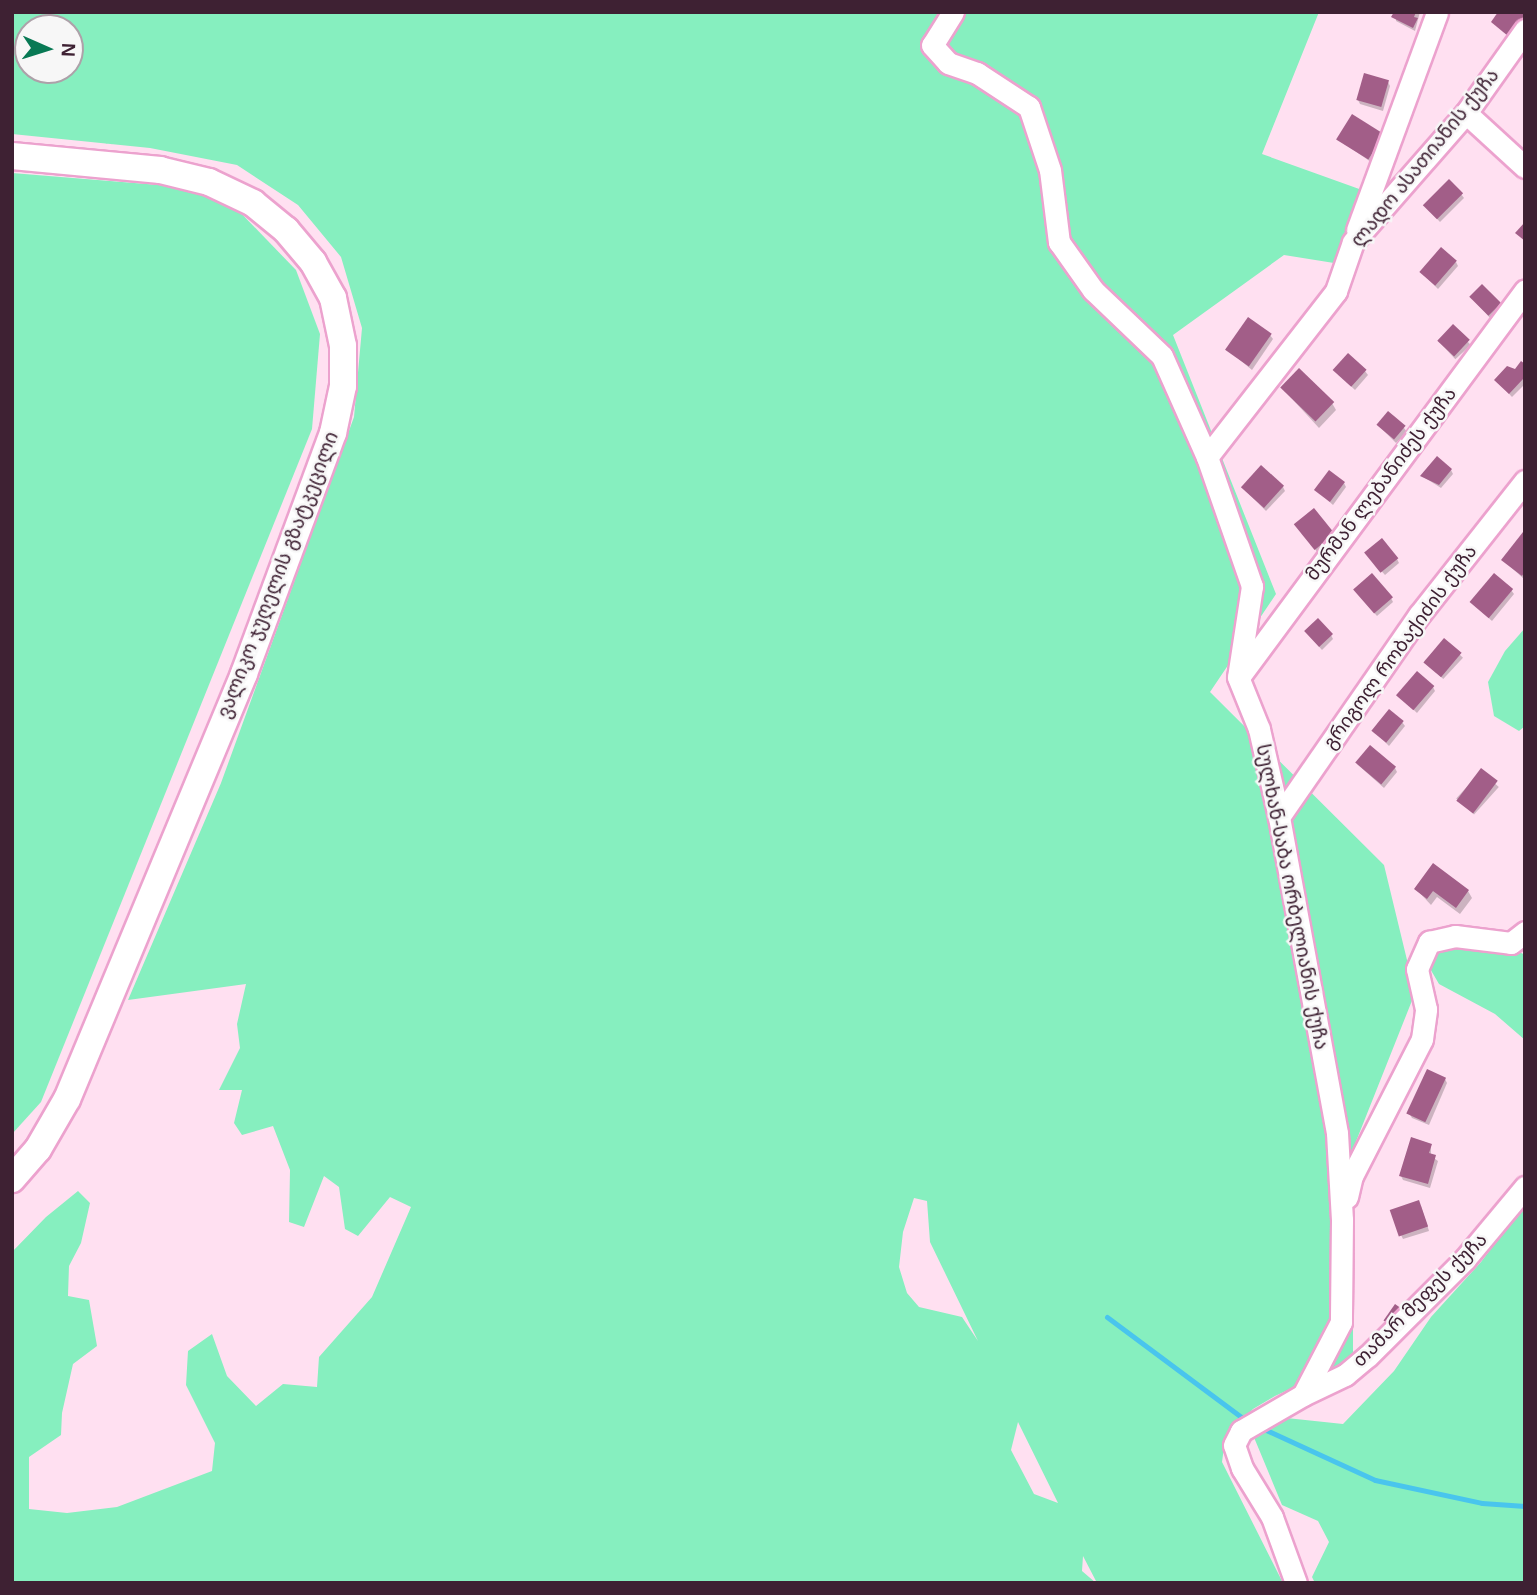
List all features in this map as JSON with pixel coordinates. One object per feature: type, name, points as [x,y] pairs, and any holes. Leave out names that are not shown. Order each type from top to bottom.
[{"type":"main road","name":"ვალიკო ჯუღელის გზატკეცილი","points":[[12,156],[160,170],[209,182],[253,204],[286,230],[313,262],[333,298],[343,346],[343,386],[333,433],[244,674],[66,1099],[38,1149],[12,1179]]},
{"type":"street","points":[[953,12],[932,45],[948,63],[977,73],[1029,107],[1049,170],[1059,242],[1093,290],[1162,356],[1207,457],[1252,586],[1238,677]]},
{"type":"street","points":[[1353,242],[1437,12]]},
{"type":"street","name":"ლადო ასათიანის ქუჩა","points":[[1207,457],[1336,291],[1353,242],[1466,113],[1525,30]]},
{"type":"street","points":[[1466,113],[1525,167]]},
{"type":"street","name":"მურმან ლებანიძეს ქუჩა","points":[[1238,677],[1525,290]]},
{"type":"street","name":"გრიგოლ რობაქიძის ქუჩა","points":[[1279,817],[1419,615],[1525,481]]},
{"type":"street","name":"სულხან-საბა ორბელიანის ქუჩა","points":[[1238,677],[1259,729],[1279,817],[1337,1133],[1342,1220],[1341,1322],[1303,1395]]},
{"type":"street","points":[[1342,1220],[1352,1176],[1422,1038],[1426,1009],[1418,969],[1429,942],[1455,936],[1511,943],[1525,932]]},
{"type":"street","name":"თამარ მეფეს ქუჩა","points":[[1296,1583],[1272,1517],[1242,1468],[1234,1446],[1241,1431],[1303,1395],[1345,1375],[1368,1356],[1465,1259],[1525,1187]]},
{"type":"green space","points":[[12,12],[1319,12],[1262,154],[1362,190],[1334,263],[1284,255],[1173,335],[1276,594],[1210,692],[1384,865],[1415,993],[1353,1149],[1353,1360],[1253,1409],[1225,1440],[1222,1462],[1283,1583],[1097,1583],[1083,1556],[1082,1571],[1096,1583],[12,1583],[12,1252],[46,1217],[78,1191],[90,1203],[81,1243],[69,1266],[68,1296],[89,1300],[97,1346],[73,1364],[62,1413],[61,1435],[29,1457],[29,1509],[67,1513],[117,1507],[212,1471],[215,1443],[186,1385],[188,1351],[212,1334],[227,1376],[256,1406],[283,1384],[317,1387],[319,1357],[372,1297],[411,1207],[390,1197],[358,1236],[345,1229],[339,1187],[324,1176],[304,1227],[289,1222],[290,1170],[273,1126],[242,1135],[234,1123],[242,1090],[219,1090],[240,1048],[237,1024],[246,984],[128,1000],[221,783],[354,417],[362,328],[341,257],[298,205],[237,165],[150,148],[12,134]],"holes":[[[914,1198],[927,1201],[930,1242],[978,1341],[962,1317],[919,1307],[907,1293],[899,1267],[903,1232]],[[1018,1422],[1058,1503],[1034,1494],[1011,1450]]]},
{"type":"green space","points":[[12,173],[183,187],[236,208],[296,270],[320,334],[312,429],[41,1102],[12,1134]]},
{"type":"green space","points":[[1525,628],[1525,726],[1519,731],[1494,716],[1488,682],[1505,651]]},
{"type":"green space","points":[[1473,927],[1525,955],[1525,1040],[1495,1014],[1439,984],[1418,948],[1429,930]]},
{"type":"green space","points":[[1525,1192],[1525,1583],[1315,1583],[1312,1577],[1329,1542],[1318,1521],[1282,1505],[1253,1435],[1277,1417],[1343,1424],[1394,1371],[1431,1317],[1481,1262],[1522,1207]]},
{"type":"building","points":[[1394,12],[1416,12],[1414,17],[1418,18],[1413,28],[1391,17]]},
{"type":"building","points":[[1498,12],[1522,12],[1525,15],[1508,36],[1491,22]]},
{"type":"building","points":[[1364,73],[1389,80],[1381,107],[1356,100]]},
{"type":"building","points":[[1352,114],[1384,134],[1368,160],[1336,139]]},
{"type":"building","points":[[1449,179],[1463,193],[1437,219],[1423,205]]},
{"type":"building","points":[[1525,222],[1525,241],[1515,233]]},
{"type":"building","points":[[1441,247],[1457,261],[1435,286],[1419,272]]},
{"type":"building","points":[[1482,284],[1501,303],[1488,316],[1469,297]]},
{"type":"building","points":[[1248,317],[1272,334],[1249,366],[1225,350]]},
{"type":"building","points":[[1453,324],[1470,340],[1454,357],[1437,341]]},
{"type":"building","points":[[1348,353],[1367,370],[1351,387],[1333,370]]},
{"type":"building","points":[[1521,361],[1525,364],[1525,381],[1523,379],[1509,394],[1494,380],[1507,366],[1515,369]]},
{"type":"building","points":[[1299,368],[1334,402],[1315,421],[1280,387]]},
{"type":"building","points":[[1388,411],[1406,426],[1394,440],[1376,425]]},
{"type":"building","points":[[1437,456],[1452,469],[1439,485],[1420,476]]},
{"type":"building","points":[[1261,465],[1284,486],[1264,508],[1241,487]]},
{"type":"building","points":[[1329,470],[1345,482],[1330,502],[1314,490]]},
{"type":"building","points":[[1314,508],[1335,534],[1315,550],[1294,524]]},
{"type":"building","points":[[1523,532],[1525,571],[1522,576],[1501,560]]},
{"type":"building","points":[[1382,538],[1398,558],[1380,573],[1364,552]]},
{"type":"building","points":[[1372,573],[1393,597],[1374,614],[1353,589]]},
{"type":"building","points":[[1494,573],[1513,589],[1489,618],[1470,602]]},
{"type":"building","points":[[1318,618],[1333,634],[1319,647],[1304,631]]},
{"type":"building","points":[[1444,638],[1462,653],[1441,677],[1423,663]]},
{"type":"building","points":[[1417,671],[1434,686],[1413,710],[1396,695]]},
{"type":"building","points":[[1389,709],[1404,721],[1386,743],[1371,731]]},
{"type":"building","points":[[1370,745],[1396,767],[1381,784],[1355,763]]},
{"type":"building","points":[[1481,768],[1498,781],[1473,813],[1456,801]]},
{"type":"building","points":[[1433,863],[1469,890],[1456,908],[1433,891],[1427,899],[1414,889]]},
{"type":"building","points":[[1427,1069],[1446,1078],[1425,1122],[1406,1113]]},
{"type":"building","points":[[1411,1137],[1432,1144],[1429,1153],[1436,1155],[1428,1184],[1399,1176]]},
{"type":"building","points":[[1419,1200],[1428,1226],[1399,1237],[1390,1210]]},
{"type":"building","points":[[1395,1304],[1405,1311],[1393,1327],[1384,1320]]},
{"type":"waterway","points":[[1107,1317],[1245,1420]]},
{"type":"waterway","points":[[1266,1430],[1375,1480],[1482,1503],[1525,1506]]}]
